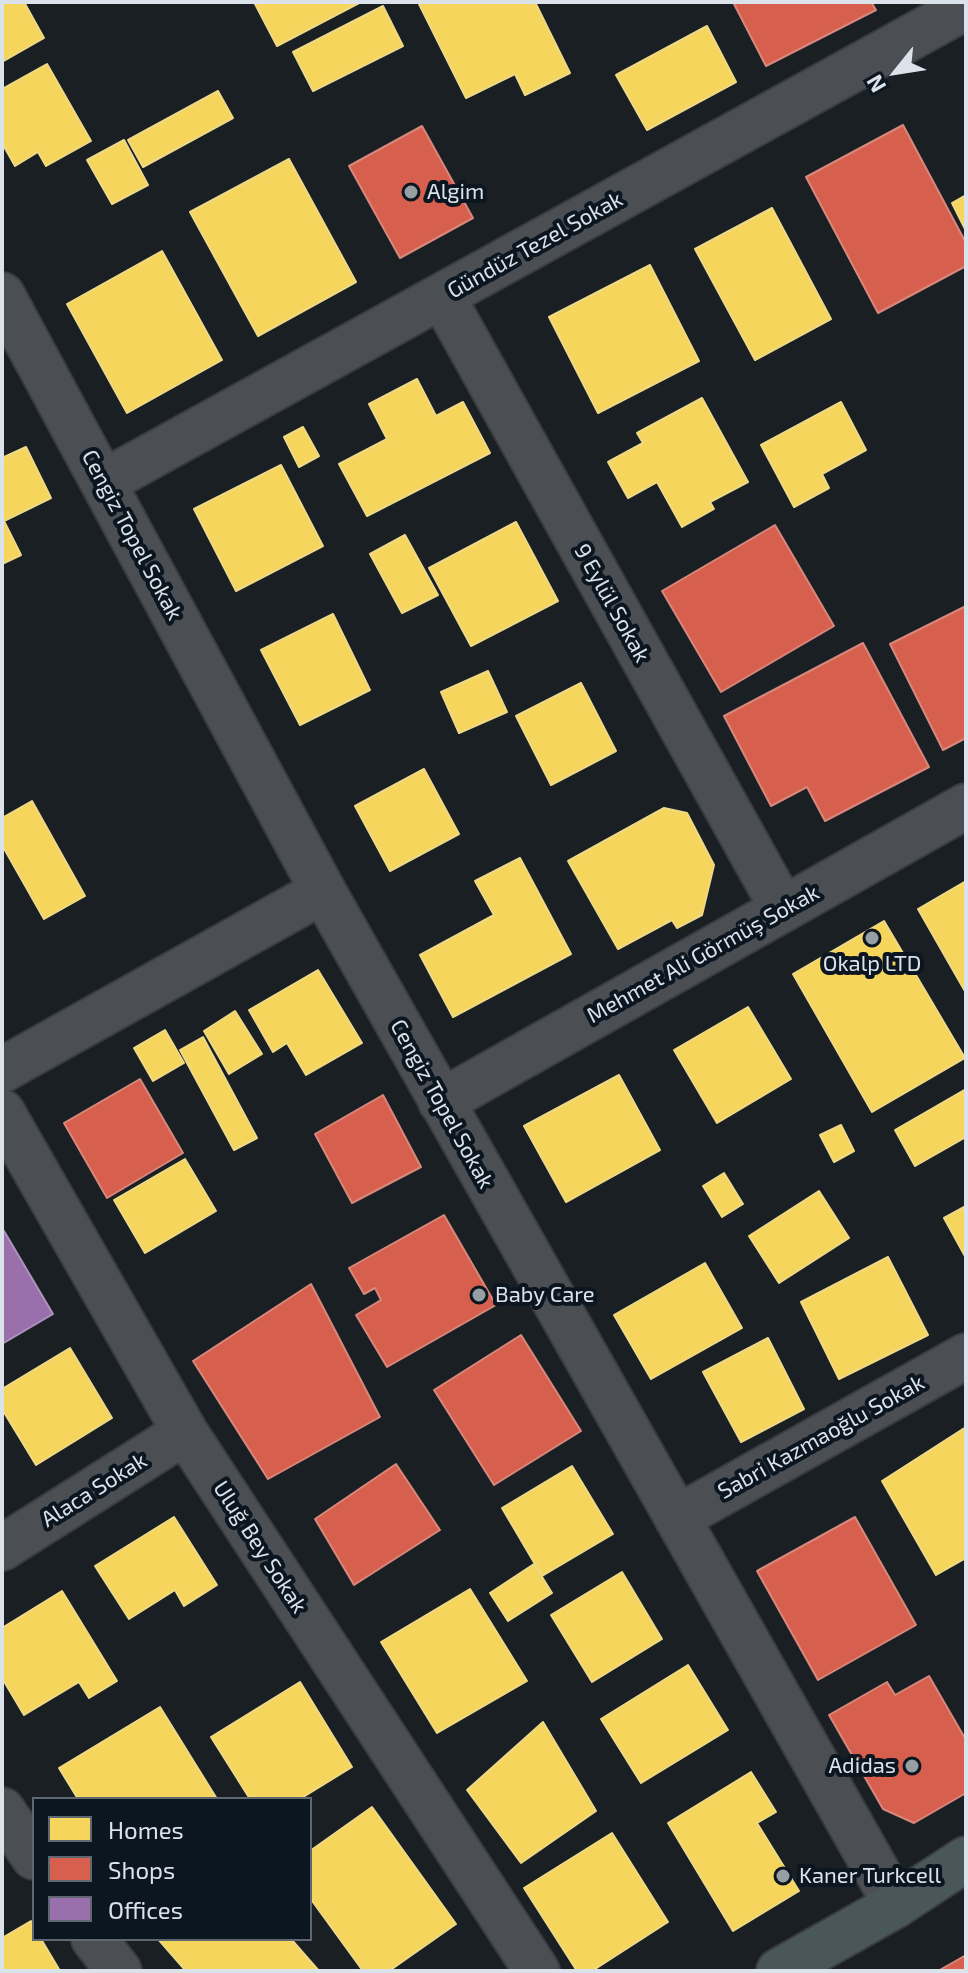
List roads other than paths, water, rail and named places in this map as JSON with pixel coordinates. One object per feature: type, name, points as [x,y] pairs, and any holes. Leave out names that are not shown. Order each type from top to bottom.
[{"type":"main road","points":[[792,1966],[896,1905],[966,1859]]},
{"type":"street","name":"Gündüz Tezel Sokak","points":[[104,482],[966,7]]},
{"type":"street","name":"Cengiz Topel Sokak","points":[[2,295],[323,891],[896,1905]]},
{"type":"street","name":"9 Eylül Sokak","points":[[442,296],[783,909]]},
{"type":"street","name":"Mehmet Ali Görmüş Sokak","points":[[441,1102],[966,806]]},
{"type":"street","points":[[2,1070],[323,891]]},
{"type":"street","name":"Uluğ Bey Sokak","points":[[2,1112],[185,1432],[537,1971]]},
{"type":"street","name":"Sabri Kazmaoğlu Sokak","points":[[677,1518],[966,1356]]},
{"type":"street","name":"Alaca Sokak","points":[[2,1548],[185,1432]]},
{"type":"street","points":[[2,1810],[32,1854]]},
{"type":"street","points":[[96,1941],[119,1971]]},
{"type":"place","name":"Algim","points":[[411,192]]},
{"type":"place","name":"Okalp LTD","points":[[872,938]]},
{"type":"place","name":"Baby Care","points":[[479,1295]]},
{"type":"place","name":"Adidas","points":[[912,1766]]},
{"type":"place","name":"Kaner Turkcell","points":[[783,1876]]}]
